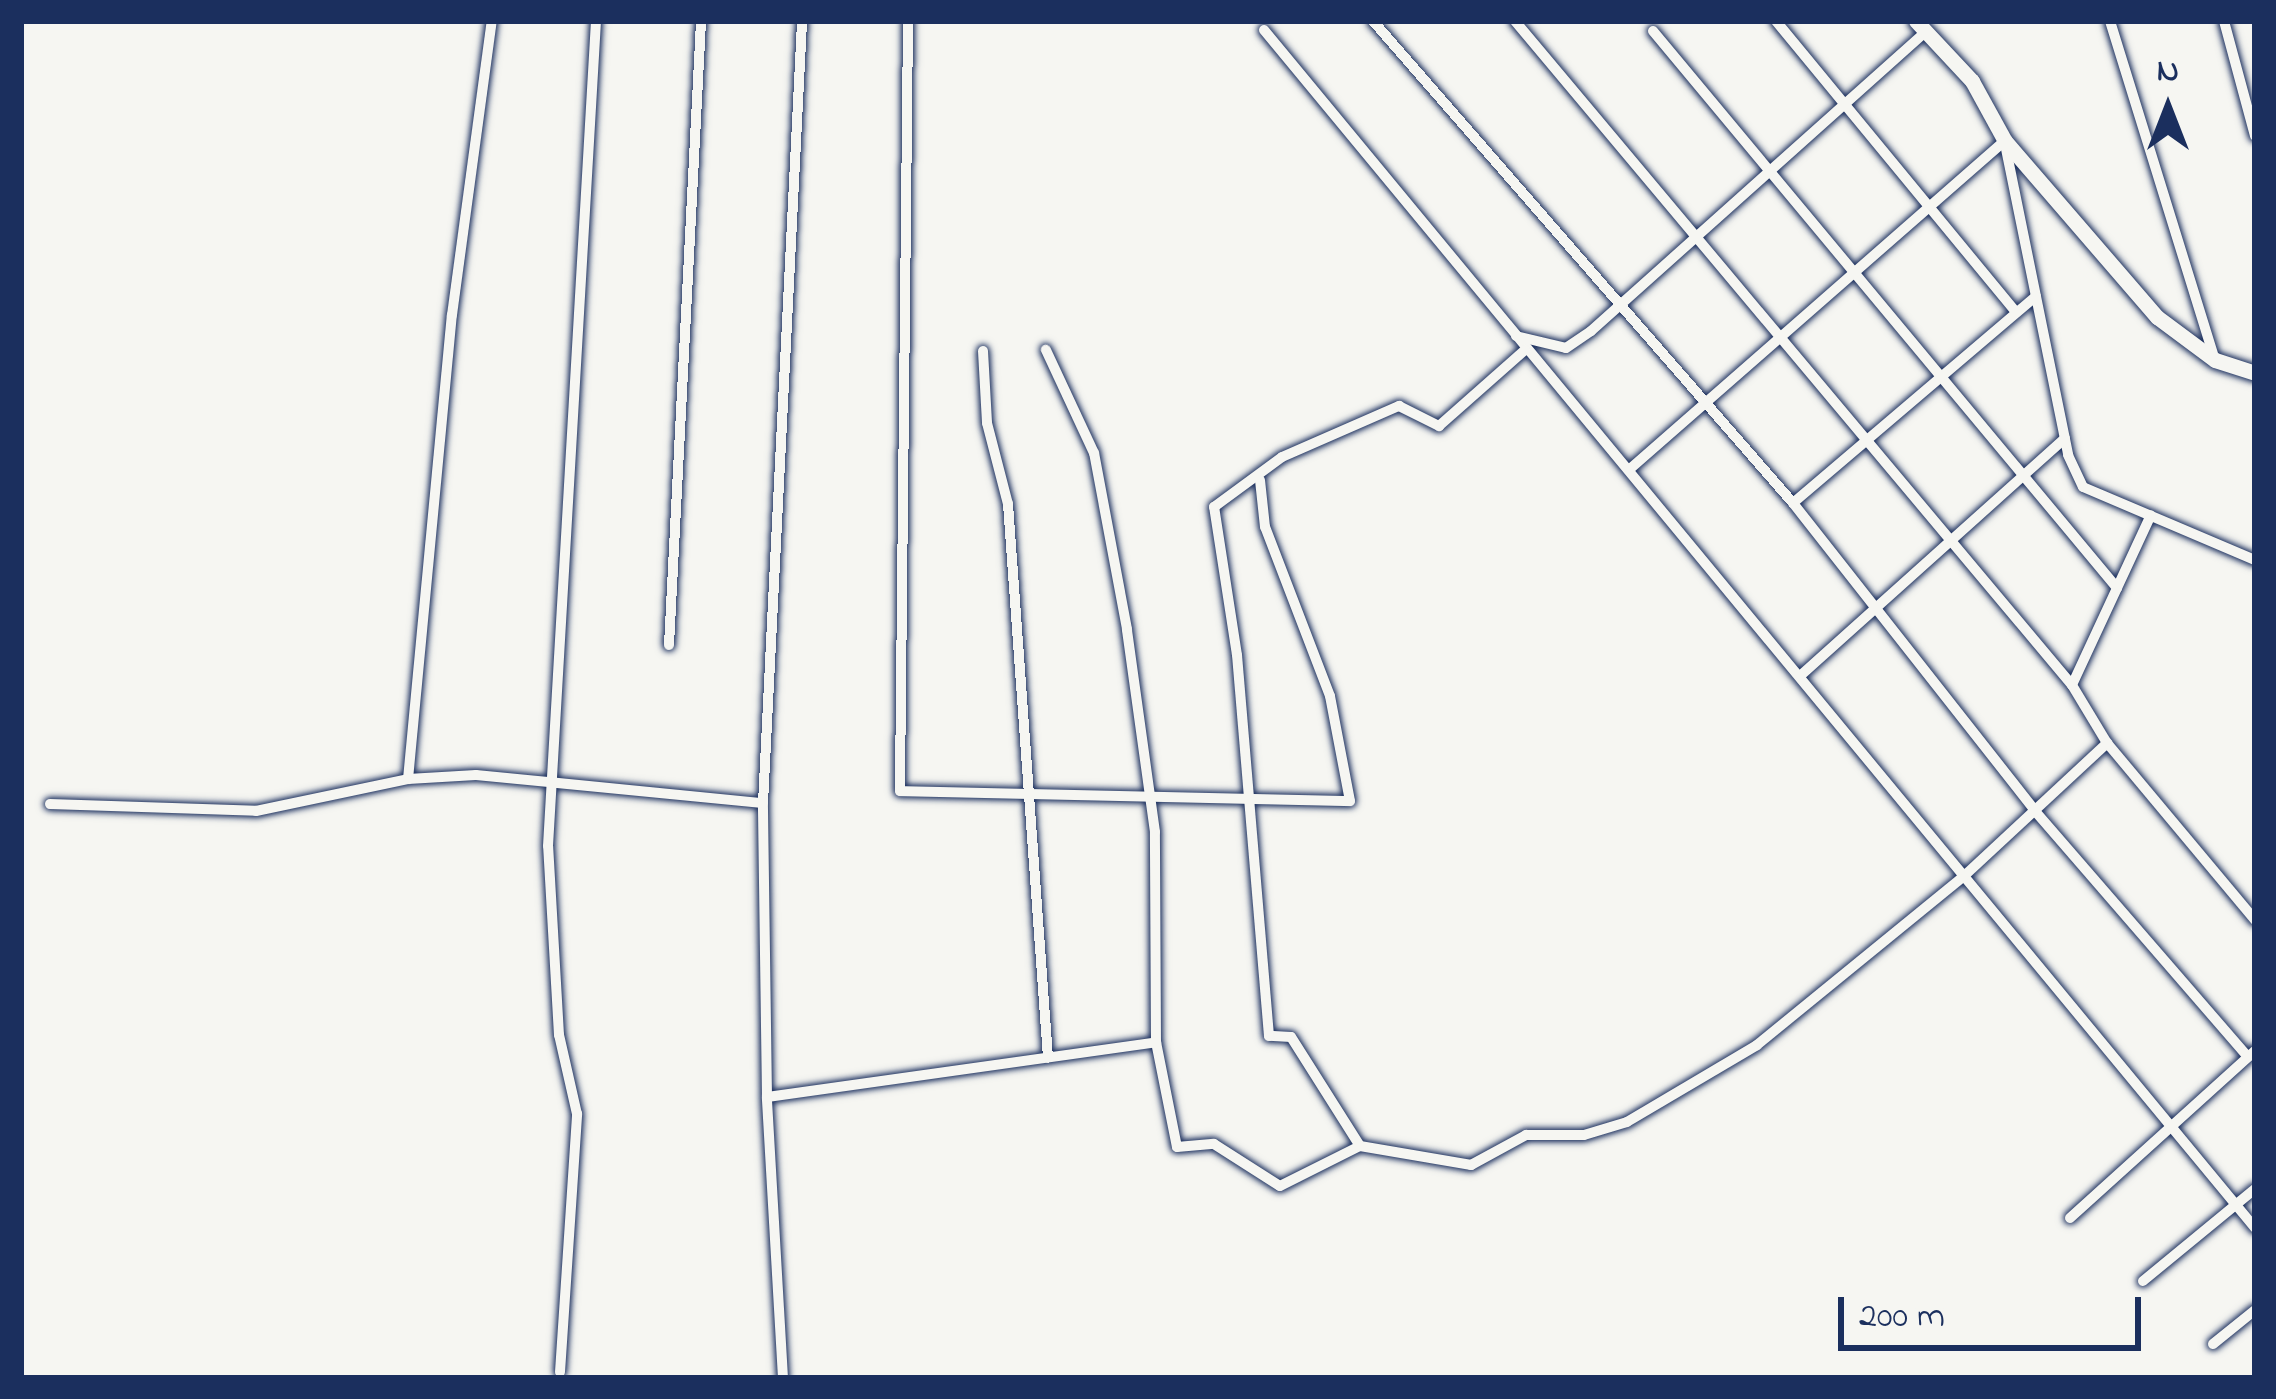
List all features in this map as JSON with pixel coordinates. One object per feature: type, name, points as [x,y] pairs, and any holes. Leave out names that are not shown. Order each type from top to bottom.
[{"type":"highway","points":[[1920,26],[1972,81],[2005,140],[2157,316],[2215,360],[2255,373]]},
{"type":"street","points":[[408,779],[452,315],[491,21]]},
{"type":"street","points":[[560,1372],[577,1114],[550,952],[596,21]]},
{"type":"street","points":[[669,645],[701,21]]},
{"type":"street","points":[[783,1378],[767,1097],[763,803],[802,21]]},
{"type":"street","points":[[908,21],[900,791],[1350,801],[1330,696],[1265,527],[1260,480]]},
{"type":"street","points":[[1373,21],[1793,503],[2035,811],[2251,1054],[2177,1129],[2069,1218]]},
{"type":"street","points":[[1515,21],[1693,240],[2072,685],[2107,742],[2255,920]]},
{"type":"street","points":[[1776,21],[2015,311]]},
{"type":"street","points":[[2110,21],[2215,360]]},
{"type":"street","points":[[2224,21],[2255,136]]},
{"type":"street","points":[[1510,333],[1566,348],[1772,173],[1920,26]]},
{"type":"street","points":[[1264,30],[2255,1228]]},
{"type":"street","points":[[1653,32],[2117,588]]},
{"type":"street","points":[[1630,468],[1702,402],[1932,211],[2005,140]]},
{"type":"street","points":[[2005,140],[2065,438],[2084,487],[2255,560]]},
{"type":"street","points":[[1793,503],[2036,296]]},
{"type":"street","points":[[1046,350],[1094,453],[1155,832],[1156,1042],[1177,1147],[1214,1144],[1280,1186],[1360,1146],[1471,1165],[1526,1135],[1584,1135],[1627,1122],[1757,1045],[1964,877],[2107,742]]},
{"type":"street","points":[[1360,1146],[1291,1037],[1269,1036],[1250,799],[1214,506],[1227,491],[1260,480],[1282,457],[1399,406],[1439,426],[1525,350]]},
{"type":"street","points":[[983,351],[987,424],[1008,504],[1048,1058]]},
{"type":"street","points":[[1800,676],[1873,604],[2065,438]]},
{"type":"street","points":[[2072,685],[2151,515]]},
{"type":"street","points":[[50,804],[256,811],[408,779],[555,780],[763,803]]},
{"type":"street","points":[[767,1097],[1156,1042]]},
{"type":"street","points":[[2143,1281],[2255,1189]]},
{"type":"street","points":[[2213,1344],[2255,1310]]}]
